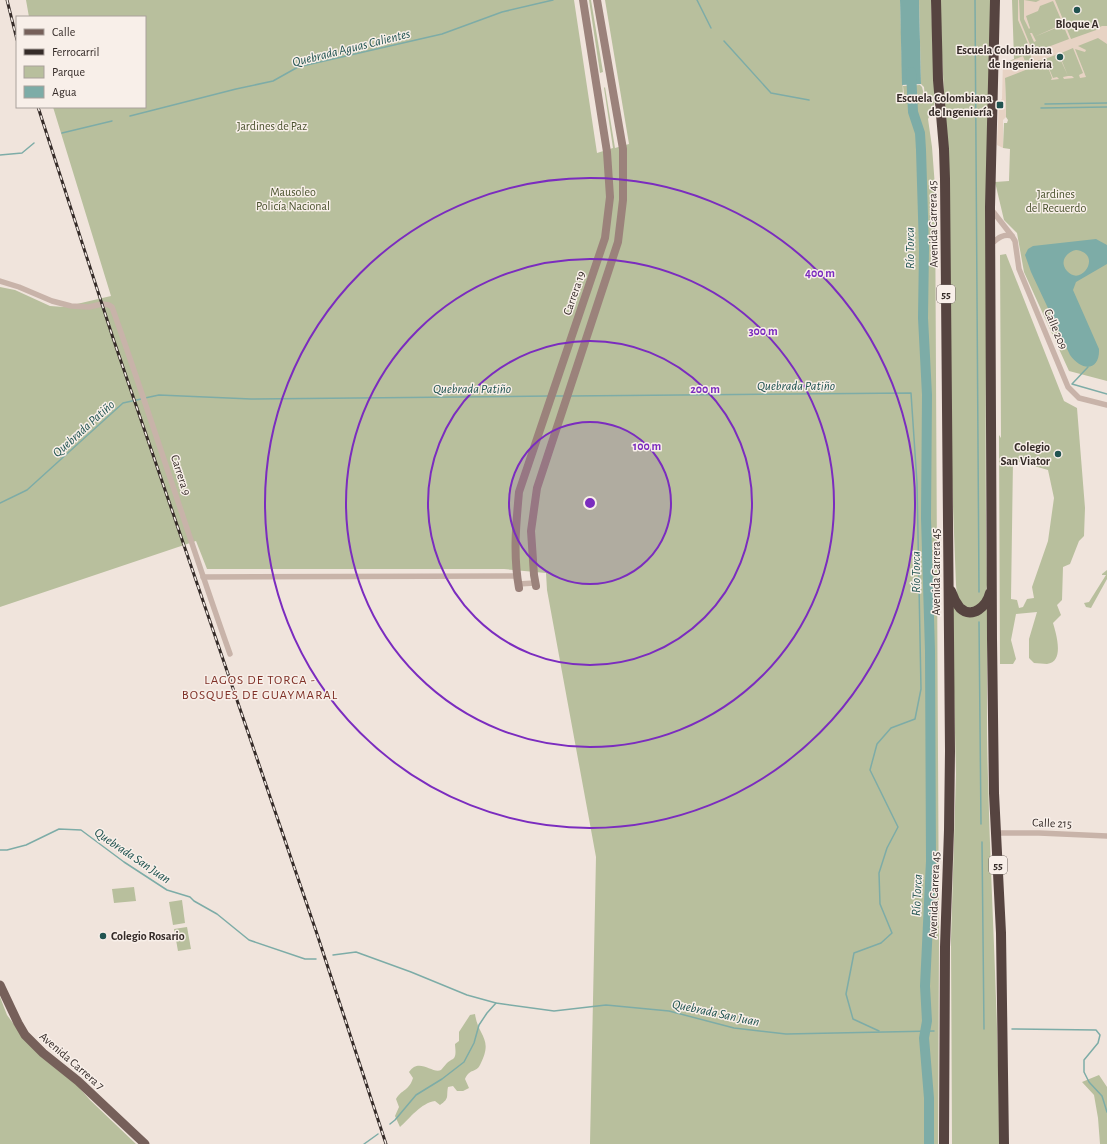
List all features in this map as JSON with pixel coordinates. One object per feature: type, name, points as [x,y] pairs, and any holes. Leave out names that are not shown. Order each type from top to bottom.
[{"type":"highway","name":"Avenida Carrera 45","points":[[936,0],[938,80],[945,179],[949,588],[950,751],[949,830],[944,947],[944,1144]]},
{"type":"highway","name":"55","points":[[995,0],[990,207],[992,688],[996,833],[1001,933],[1004,1144]]},
{"type":"highway","points":[[949,588],[957,604],[964,611],[975,611],[986,603],[992,587]]},
{"type":"main road","name":"Carrera 19","points":[[518,583],[515,532],[519,492],[605,238],[610,197],[607,152],[583,0]]},
{"type":"main road","points":[[535,585],[531,531],[537,488],[618,242],[623,200],[623,149],[597,0]]},
{"type":"main road","name":"Avenida Carrera 7","points":[[0,985],[25,1035],[43,1053],[78,1081],[144,1144]]},
{"type":"street","name":"Calle 209","points":[[990,207],[1015,241],[1019,269],[1068,387],[1078,398],[1107,405]]},
{"type":"street","points":[[990,244],[1007,234],[1012,236]]},
{"type":"street","name":"Carrera 9","points":[[0,282],[18,287],[52,301],[72,306],[89,307],[102,304],[109,305],[112,308],[146,402],[203,577],[230,654]]},
{"type":"street","points":[[203,577],[518,583],[535,585]]},
{"type":"street","name":"Calle 215","points":[[996,833],[1107,836]]},
{"type":"green space","points":[[26,0],[574,0],[597,153],[613,148],[605,87],[615,148],[629,144],[605,0],[900,0],[903,96],[903,86],[920,85],[922,87],[925,99],[924,87],[921,84],[919,0],[931,0],[935,101],[932,114],[928,119],[935,187],[939,942],[938,1144],[590,1144],[596,857],[547,590],[546,573],[504,569],[207,569],[196,541],[0,607],[0,287],[15,290],[50,306],[64,307],[111,296],[53,108],[146,108],[146,16],[29,16]]},
{"type":"green space","points":[[589,0],[591,0],[603,72],[600,73]]},
{"type":"green space","points":[[940,0],[991,0],[986,366],[987,585],[986,592],[980,606],[965,608],[957,596],[956,585],[952,480],[944,94]]},
{"type":"green space","name":"Jardines del Recuerdo","points":[[1012,0],[1107,0],[1107,381],[1069,371],[1024,272],[1017,233],[1004,220],[995,182],[1009,181],[1010,149],[1003,148],[1004,123],[1007,123],[1008,120],[1006,117],[1006,62],[1014,59]]},
{"type":"green space","points":[[1006,254],[1064,401],[1077,408],[1085,508],[1084,536],[1079,541],[1070,564],[1063,567],[1062,600],[1057,605],[1061,615],[1053,623],[1058,653],[1053,662],[1047,664],[1034,663],[1029,658],[1029,639],[1037,612],[1016,614],[1011,640],[1016,659],[1013,664],[1000,664],[1000,255]],"holes":[[[1013,460],[1048,470],[1054,498],[1048,541],[1032,587],[1034,598],[1027,599],[1023,607],[1019,608],[1017,600],[1011,599]]]},
{"type":"green space","points":[[1107,570],[1107,579],[1091,608],[1086,607],[1084,603],[1089,602],[1106,575],[1102,574]]},
{"type":"green space","points":[[952,605],[960,612],[987,606],[988,784],[999,1093],[999,1144],[952,1144],[951,939],[956,774]]},
{"type":"green space","points":[[134,887],[136,901],[114,903],[112,889]]},
{"type":"green space","points":[[182,900],[185,923],[173,925],[169,902]]},
{"type":"green space","points":[[187,927],[191,949],[178,951],[174,929]]},
{"type":"green space","points":[[0,997],[7,1015],[21,1034],[75,1083],[90,1100],[136,1144],[0,1144]]},
{"type":"green space","points":[[475,1014],[484,1038],[486,1049],[480,1065],[477,1069],[469,1073],[465,1079],[469,1088],[463,1091],[457,1091],[453,1086],[448,1087],[447,1097],[443,1103],[440,1105],[435,1101],[430,1102],[416,1111],[400,1127],[395,1116],[399,1107],[396,1099],[410,1085],[413,1078],[409,1072],[417,1066],[437,1071],[441,1070],[454,1058],[455,1044],[459,1041],[459,1032],[470,1015]]},
{"type":"green space","points":[[1099,1075],[1107,1087],[1107,1144],[1100,1144],[1094,1095],[1082,1082]]},
{"type":"shaded area","points":[[1018,0],[1020,20],[1033,52],[1037,51],[1037,46],[1040,50],[1069,39],[1063,25],[1034,37],[1063,24],[1053,1],[1040,6],[1038,11],[1026,16],[1029,29],[1024,19],[1024,0],[1036,2],[1040,0],[1055,0],[1071,39],[1099,29],[1102,26],[1107,26],[1107,44],[1098,38],[1078,46],[1086,50],[1085,52],[1075,49],[1086,77],[1080,78],[1079,75],[1083,73],[1073,48],[1059,54],[1068,76],[1058,54],[1037,61],[1038,65],[1035,66],[1030,54],[1032,53],[1018,20]]},
{"type":"shaded area","points":[[1030,33],[1032,33],[1036,41],[1034,42]]},
{"type":"shaded area","points":[[1023,56],[1028,69],[1005,78],[1006,117],[1003,120],[1003,148],[997,145],[999,102],[1002,99],[1003,61],[1005,60],[1006,63]]},
{"type":"shaded area","points":[[1045,59],[1053,78],[1057,77],[1059,79],[1051,80],[1052,78]]},
{"type":"shaded area","points":[[1072,76],[1074,78],[1064,79],[1063,77]]},
{"type":"water","points":[[900,0],[919,0],[921,84],[902,85]]},
{"type":"water","points":[[1096,239],[1107,245],[1107,264],[1076,282],[1073,290],[1099,349],[1097,362],[1089,367],[1075,361],[1070,355],[1031,272],[1025,255],[1028,249],[1033,246]],"holes":[[[1076,250],[1084,252],[1088,257],[1089,262],[1087,268],[1084,273],[1073,275],[1065,268],[1065,258],[1072,251]]]},
{"type":"waterway","name":"Quebrada Aguas Calientes","points":[[130,116],[273,81],[298,67],[442,34],[502,12],[553,0]]},
{"type":"waterway","name":"Quebrada Aguas Calientes","points":[[697,0],[711,28]]},
{"type":"waterway","points":[[975,0],[979,592]]},
{"type":"waterway","name":"Quebrada Aguas Calientes","points":[[724,41],[771,93],[809,100]]},
{"type":"waterway","name":"Río Torca","points":[[911,72],[913,112],[920,133],[921,150],[924,249],[923,318],[927,395],[926,518],[930,651],[931,861],[925,986],[927,1021],[924,1038],[929,1098],[929,1144]]},
{"type":"waterway","points":[[1045,104],[1107,103]]},
{"type":"waterway","points":[[1041,108],[1107,107]]},
{"type":"waterway","points":[[62,133],[112,121]]},
{"type":"waterway","name":"Quebrada Aguas Calientes","points":[[0,155],[22,153],[34,143]]},
{"type":"waterway","points":[[1088,367],[1072,384],[1107,394]]},
{"type":"waterway","name":"Quebrada Patiño","points":[[570,396],[911,393],[917,483],[921,689],[915,719],[891,728],[877,744],[870,770],[898,827],[887,848],[879,873],[880,904],[892,933],[881,943],[854,953],[846,994],[853,1019],[879,1031]]},
{"type":"waterway","name":"Quebrada Patiño","points":[[145,398],[159,395],[251,399],[549,396]]},
{"type":"waterway","name":"Quebrada Patiño","points":[[554,396],[565,396]]},
{"type":"waterway","name":"Quebrada Patiño","points":[[0,503],[27,490],[123,403],[141,399]]},
{"type":"waterway","points":[[979,622],[981,824]]},
{"type":"waterway","name":"Quebrada San Juan","points":[[0,850],[7,850],[26,845],[59,829],[81,830],[124,862],[167,890],[190,897],[194,901],[217,914],[249,940],[305,959],[316,959]]},
{"type":"waterway","points":[[982,842],[984,1029]]},
{"type":"waterway","name":"Quebrada San Juan","points":[[333,955],[356,952],[411,972],[467,995],[496,1003],[554,1011],[606,1005],[669,1011],[734,1028],[786,1034],[934,1031]]},
{"type":"waterway","name":"Quebrada San Juan","points":[[390,1124],[416,1095],[442,1079],[464,1062],[474,1043],[479,1025],[496,1003]]},
{"type":"waterway","name":"Quebrada San Juan","points":[[1012,1029],[1096,1030],[1100,1035],[1098,1043],[1084,1060],[1084,1072],[1089,1082],[1102,1096],[1107,1112]]},
{"type":"waterway","name":"Quebrada San Juan","points":[[364,1144],[378,1134]]},
{"type":"railway","points":[[7,0],[16,36]]},
{"type":"railway","points":[[38,108],[113,338],[316,931],[386,1144]]},
{"type":"place","name":"Bloque A","points":[[1077,10]]},
{"type":"place","name":"Escuela Colombiana de Ingenieria","points":[[1060,57]]},
{"type":"place","name":"Escuela Colombiana de Ingeniería","points":[[1000,105]]},
{"type":"place","name":"Colegio San Viator","points":[[1058,454]]},
{"type":"place","name":"Colegio Rosario","points":[[103,936]]},
{"type":"district","name":"LAGOS DE TORCA - BOSQUES DE GUAYMARAL","points":[[260,686]]},
{"type":"park label","name":"Jardines de Paz","points":[[272,126]]},
{"type":"park label","name":"Mausoleo Policía Nacional","points":[[293,199]]}]
